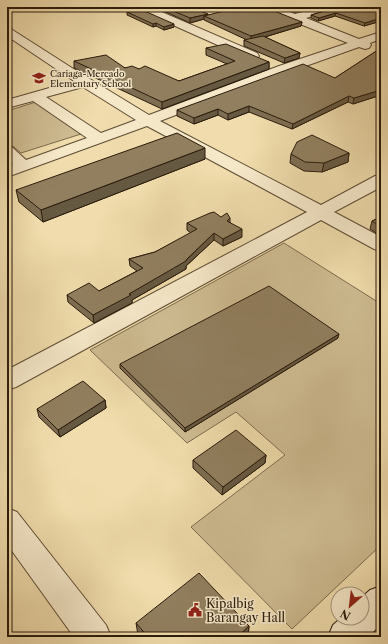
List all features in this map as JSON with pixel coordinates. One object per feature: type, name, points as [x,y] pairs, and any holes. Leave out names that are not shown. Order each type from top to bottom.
[{"type":"street","points":[[142,7],[284,69]]},
{"type":"street","points":[[266,7],[374,48]]},
{"type":"street","points":[[295,18],[334,7]]},
{"type":"street","points":[[7,31],[148,122],[381,244]]},
{"type":"street","points":[[7,151],[12,169],[98,138],[148,122],[284,69],[381,35]]},
{"type":"street","points":[[7,104],[85,82]]},
{"type":"street","points":[[35,96],[98,138]]},
{"type":"street","points":[[7,381],[381,180]]},
{"type":"street","points":[[7,521],[94,637]]},
{"type":"street","points":[[345,637],[381,601]]},
{"type":"shaded area","points":[[36,102],[81,134],[21,153],[7,141],[7,111]]},
{"type":"shaded area","points":[[284,243],[381,304],[381,545],[338,586],[330,586],[330,593],[292,629],[191,527],[285,455],[236,412],[187,443],[90,350]]},
{"type":"building","points":[[164,7],[192,7],[208,14],[190,18]]},
{"type":"building","points":[[240,7],[264,7],[302,22],[251,36],[204,16]]},
{"type":"building","points":[[289,7],[305,7],[295,9]]},
{"type":"building","points":[[339,7],[381,7],[381,18],[365,23],[336,13],[319,18],[311,15]]},
{"type":"building","points":[[140,9],[174,24],[164,27],[156,23],[153,24],[127,12]]},
{"type":"building","points":[[263,36],[300,53],[285,58],[244,40]]},
{"type":"building","points":[[226,44],[269,62],[162,102],[74,61],[106,55],[125,68],[132,66],[139,69],[145,66],[179,81],[235,61],[206,48]]},
{"type":"building","points":[[381,48],[381,90],[354,98],[349,96],[293,124],[249,106],[228,114],[218,109],[194,118],[177,110],[303,64],[335,78]]},
{"type":"building","points":[[177,133],[205,148],[41,210],[16,190]]},
{"type":"building","points":[[312,135],[349,153],[324,163],[305,162],[291,154],[297,142]]},
{"type":"building","points":[[214,212],[221,217],[227,213],[230,218],[227,221],[242,229],[223,239],[214,233],[186,261],[129,294],[131,295],[93,315],[67,295],[89,283],[99,291],[143,268],[129,259],[155,252],[197,229],[187,223]]},
{"type":"building","points":[[381,217],[381,227],[372,221]]},
{"type":"building","points":[[269,286],[339,334],[185,428],[120,364]]},
{"type":"building","points":[[83,381],[105,400],[58,430],[37,409]]},
{"type":"building","points":[[236,430],[266,455],[223,487],[193,460]]},
{"type":"building","name":"Kipalbig Barangay Hall","points":[[199,573],[249,626],[237,637],[148,637],[136,623]]},
{"type":"place","name":"Cariaga-Mercado Elementary School","points":[[39,78]]},
{"type":"place","name":"Kipalbig Barangay Hall","points":[[195,610]]}]
